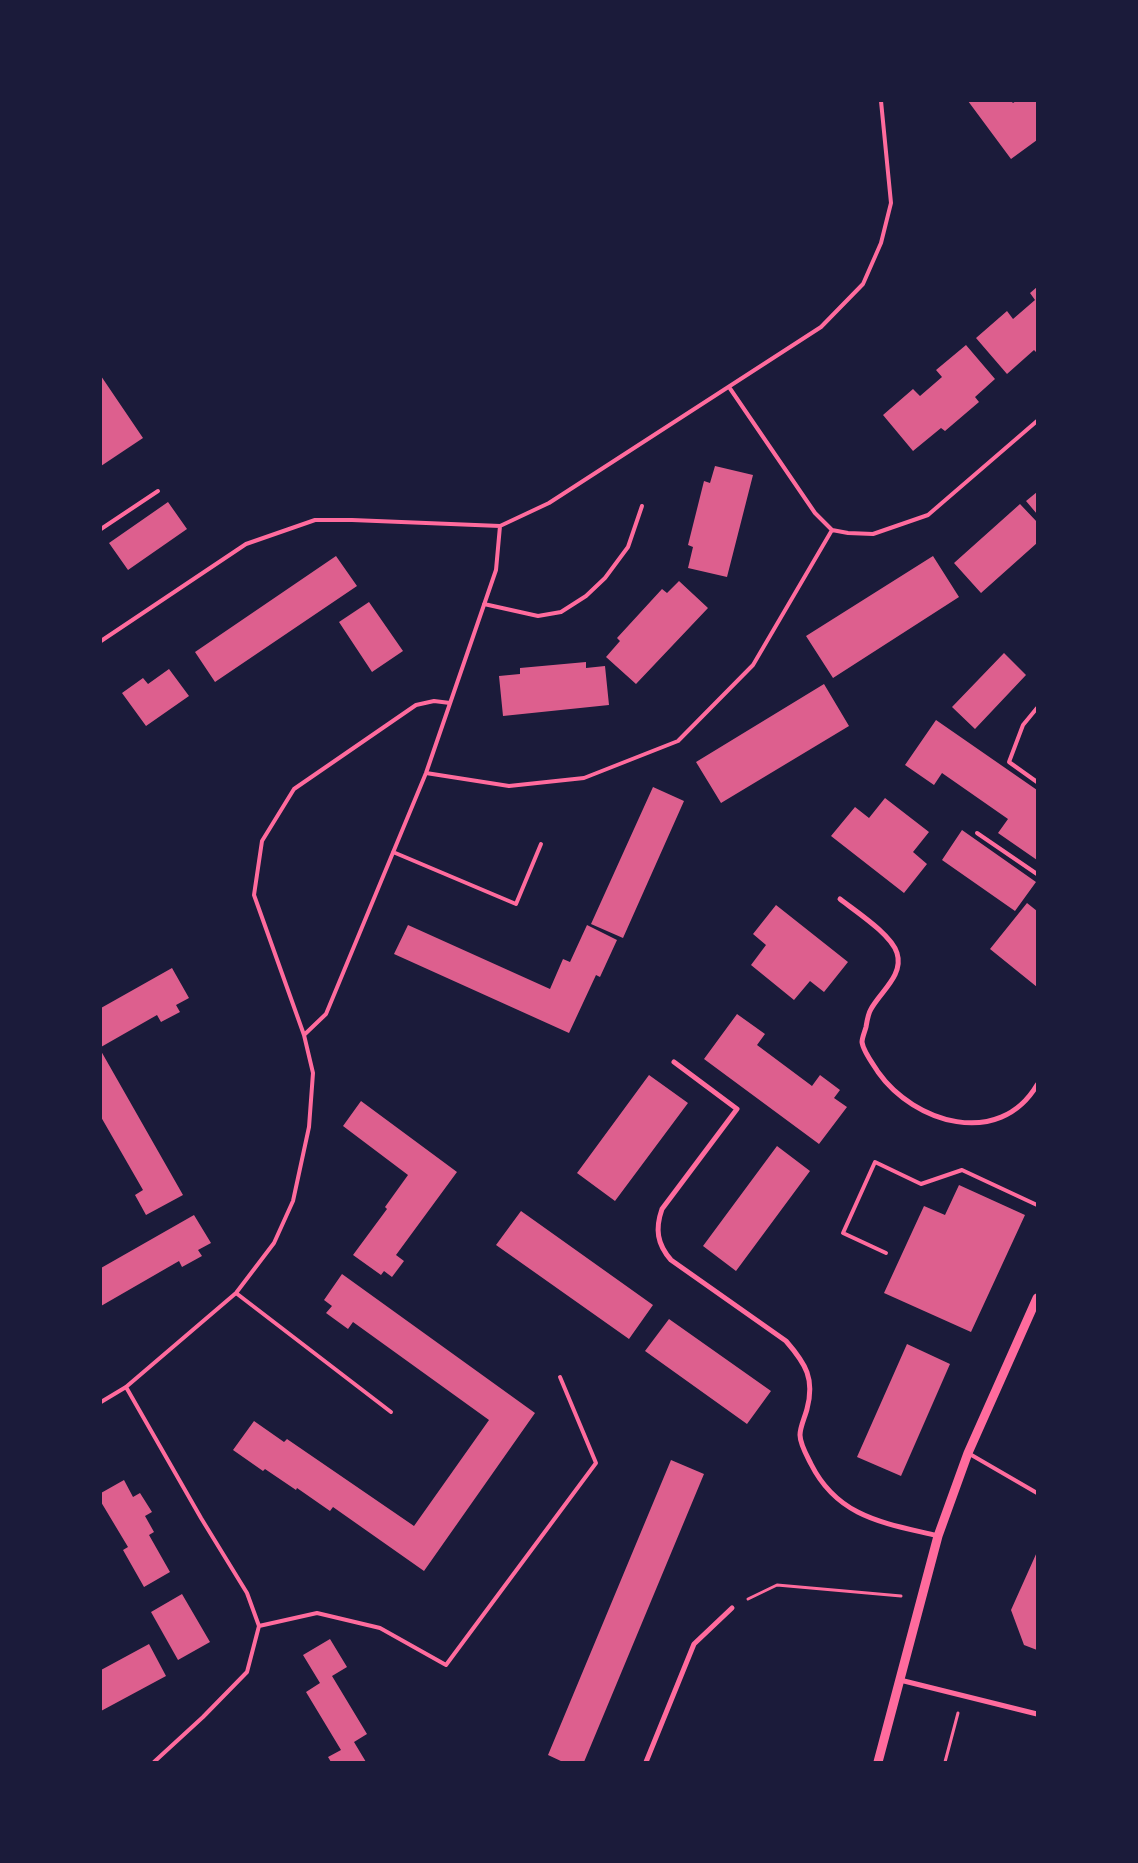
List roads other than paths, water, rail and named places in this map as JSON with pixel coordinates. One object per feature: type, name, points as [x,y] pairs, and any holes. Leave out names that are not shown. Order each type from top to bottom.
[{"type":"street","points":[[840,899],[890,940],[898,956],[896,974],[870,1010],[862,1041],[872,1063],[902,1098],[919,1109],[937,1116],[956,1121],[976,1122],[996,1120],[1010,1114],[1022,1106],[1037,1086]]},
{"type":"street","points":[[674,1062],[737,1109],[662,1209],[657,1229],[658,1239],[663,1251],[671,1260],[786,1341],[798,1354],[805,1366],[811,1393],[800,1435],[805,1452],[813,1467],[837,1498],[855,1511],[874,1521],[938,1536]]},
{"type":"street","points":[[878,1762],[938,1536],[968,1453],[1037,1298]]},
{"type":"street","points":[[646,1762],[694,1644],[732,1608]]},
{"type":"street","points":[[900,1680],[1037,1714]]},
{"type":"lane","points":[[101,641],[246,544],[315,520],[500,526],[549,503],[821,327],[863,284],[881,243],[891,203],[881,101]]},
{"type":"lane","points":[[729,388],[815,512],[832,530],[848,534],[872,534],[928,515],[1037,421]]},
{"type":"lane","points":[[101,529],[158,491]]},
{"type":"lane","points":[[484,604],[538,616],[561,612],[570,607],[586,596],[605,578],[628,547],[642,506]]},
{"type":"lane","points":[[304,1035],[326,1014],[426,773],[496,570],[500,526]]},
{"type":"lane","points":[[426,773],[509,786],[584,778],[678,741],[753,665],[832,530]]},
{"type":"lane","points":[[101,1402],[126,1387],[236,1293],[274,1243],[293,1201],[309,1127],[313,1073],[304,1035],[254,896],[262,841],[294,789],[416,705],[434,701],[450,702]]},
{"type":"lane","points":[[1037,708],[1023,725],[1009,762],[1037,782]]},
{"type":"lane","points":[[977,833],[1037,874]]},
{"type":"lane","points":[[393,852],[516,904],[541,844]]},
{"type":"lane","points":[[886,1253],[843,1233],[876,1162],[921,1184],[962,1170],[1037,1205]]},
{"type":"lane","points":[[236,1293],[391,1412]]},
{"type":"lane","points":[[259,1626],[317,1613],[380,1628],[446,1665],[596,1463],[560,1377]]},
{"type":"lane","points":[[126,1387],[201,1518],[247,1593],[259,1626],[247,1672],[203,1717],[154,1762]]},
{"type":"lane","points":[[968,1453],[1037,1493]]}]
